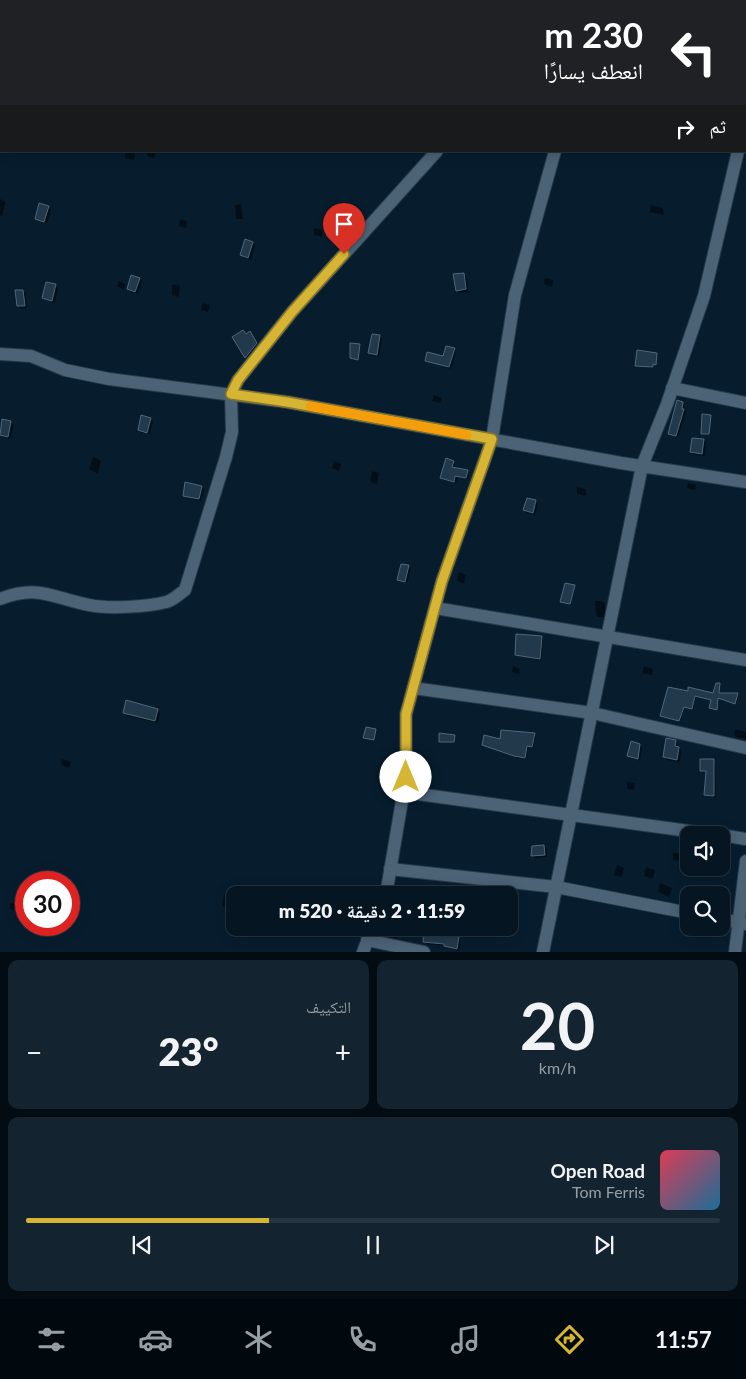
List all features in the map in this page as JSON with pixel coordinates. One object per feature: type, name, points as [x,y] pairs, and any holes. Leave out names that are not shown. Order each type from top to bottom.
[{"type":"street","points":[[0,599],[11,595],[44,592],[90,606],[117,607],[167,602],[185,590],[226,457],[232,432],[231,394],[238,380],[292,312],[435,152]]},
{"type":"street","points":[[387,886],[406,777],[406,714],[442,581],[492,439],[515,295],[555,152]]},
{"type":"street","points":[[543,952],[642,466],[704,296],[738,152]]},
{"type":"street","points":[[0,354],[32,356],[65,370],[110,379],[287,402],[642,466],[746,482]]},
{"type":"street","points":[[672,388],[746,403]]},
{"type":"street","points":[[435,608],[608,635],[746,660]]},
{"type":"street","points":[[413,688],[592,713],[746,748]]},
{"type":"street","points":[[403,792],[680,830]]},
{"type":"street","points":[[730,837],[746,839]]},
{"type":"street","points":[[735,952],[743,924],[746,861]]},
{"type":"street","points":[[390,869],[556,887],[680,911]]},
{"type":"street","points":[[730,921],[743,924]]},
{"type":"street","points":[[365,946],[424,952]]},
{"type":"building","points":[[39,203],[49,206],[44,222],[35,219]]},
{"type":"building","points":[[245,239],[253,242],[248,258],[240,255]]},
{"type":"building","points":[[464,273],[466,289],[456,291],[453,274]]},
{"type":"building","points":[[131,275],[140,278],[135,292],[127,289]]},
{"type":"building","points":[[46,282],[56,284],[52,301],[42,298]]},
{"type":"building","points":[[15,290],[23,290],[25,306],[17,306]]},
{"type":"building","points":[[243,330],[246,334],[250,331],[257,343],[245,358],[232,337]]},
{"type":"building","points":[[372,334],[380,335],[377,355],[368,353]]},
{"type":"building","points":[[350,343],[360,344],[358,360],[350,358]]},
{"type":"building","points":[[446,346],[455,348],[449,367],[425,361],[427,352],[443,356]]},
{"type":"building","points":[[637,350],[657,353],[656,365],[653,364],[653,367],[635,366]]},
{"type":"building","points":[[677,400],[683,402],[682,409],[684,409],[676,436],[668,434]]},
{"type":"building","points":[[702,414],[711,415],[709,434],[701,434]]},
{"type":"building","points":[[141,415],[151,418],[147,433],[138,430]]},
{"type":"building","points":[[2,419],[11,421],[8,437],[0,435]]},
{"type":"building","points":[[692,438],[704,439],[702,454],[690,452]]},
{"type":"building","points":[[446,458],[454,461],[452,467],[468,470],[466,478],[455,476],[454,482],[440,478]]},
{"type":"building","points":[[185,482],[202,486],[199,499],[183,496]]},
{"type":"building","points":[[527,498],[536,500],[533,513],[523,510]]},
{"type":"building","points":[[401,564],[409,565],[405,582],[397,580]]},
{"type":"building","points":[[565,583],[575,585],[570,604],[560,602]]},
{"type":"building","points":[[516,634],[542,636],[540,659],[515,655]]},
{"type":"building","points":[[716,683],[720,683],[719,693],[738,693],[735,704],[718,698],[717,710],[709,708],[711,700],[695,696],[692,709],[684,707],[679,721],[660,716],[668,687],[688,691],[688,687],[713,693]]},
{"type":"building","points":[[126,700],[158,709],[155,721],[123,713]]},
{"type":"building","points":[[366,727],[376,729],[374,740],[363,738]]},
{"type":"building","points":[[501,730],[535,733],[532,747],[527,746],[525,758],[482,745],[484,735],[500,739]]},
{"type":"building","points":[[439,733],[455,735],[454,742],[439,742]]},
{"type":"building","points":[[666,738],[676,740],[675,746],[679,747],[677,760],[663,757]]},
{"type":"building","points":[[631,741],[640,744],[638,759],[627,756]]},
{"type":"building","points":[[700,759],[714,759],[714,796],[704,795],[706,771],[700,771]]},
{"type":"building","points":[[544,845],[545,855],[531,856],[532,846]]},
{"type":"building","points":[[423,936],[459,937],[457,949],[444,946],[444,944],[423,942]]},
{"type":"slow traffic","points":[[310,406],[467,435]]},
{"type":"route","points":[[344,254],[292,312],[238,380],[231,394],[287,402],[492,439],[442,581],[406,714],[406,777]]}]
